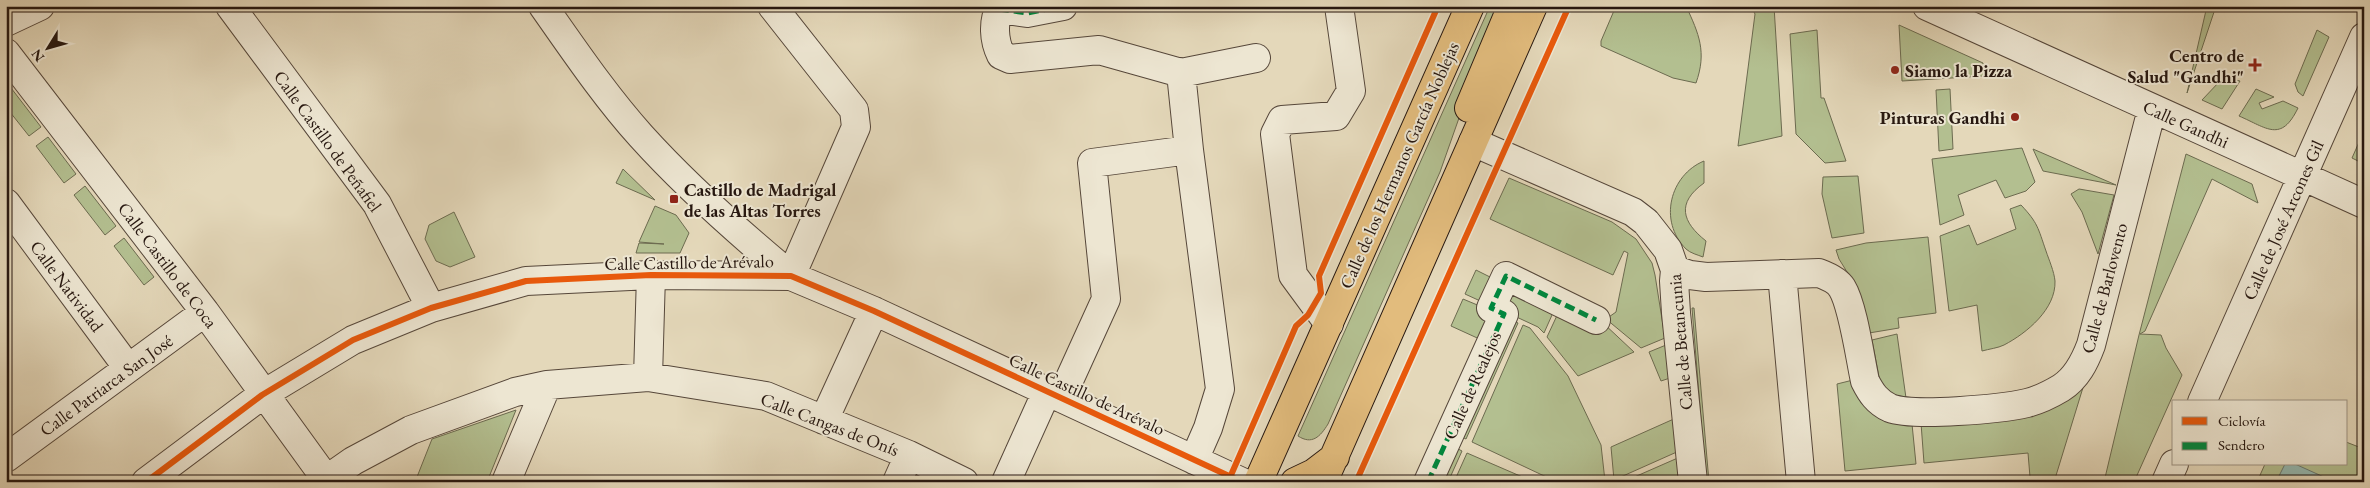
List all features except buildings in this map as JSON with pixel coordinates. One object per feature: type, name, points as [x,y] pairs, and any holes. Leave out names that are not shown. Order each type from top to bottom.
[{"type":"main road","name":"Calle de los Hermanos García Noblejas","points":[[1258,482],[1470,6]]},
{"type":"main road","points":[[1458,175],[1461,133],[1490,54],[1512,6]]},
{"type":"main road","points":[[1324,482],[1533,6]]},
{"type":"main road","points":[[1296,482],[1314,473],[1334,457]]},
{"type":"street","points":[[6,22],[40,6]]},
{"type":"street","name":"Calle Castillo de Peñafiel","points":[[230,6],[377,204],[430,308]]},
{"type":"street","points":[[543,6],[596,81],[640,135],[720,215],[791,276],[856,127],[854,110],[772,6]]},
{"type":"street","points":[[1063,6],[1027,13],[1000,8],[996,24],[996,44],[1001,55],[1010,59],[1099,50],[1181,73],[1256,58]]},
{"type":"street","points":[[1329,324],[1293,274],[1275,134],[1282,120],[1336,116],[1351,91],[1339,6]]},
{"type":"street","name":"Calle Gandhi","points":[[1927,6],[2364,204]]},
{"type":"street","name":"Calle de José Arcones Gil","points":[[2203,400],[2364,37]]},
{"type":"street","name":"Calle Castillo de Coca","points":[[6,53],[205,312],[262,395],[327,481]]},
{"type":"street","points":[[1181,73],[1189,150],[1220,388],[1208,428],[1194,460]]},
{"type":"street","name":"Calle de Barlovento","points":[[1675,270],[1690,275],[1706,277],[1819,273],[1841,286],[1848,300],[1865,381],[1877,400],[1891,408],[1905,411],[1967,411],[2026,404],[2064,387],[2085,361],[2091,345],[2152,109]]},
{"type":"street","name":"Calle de Betancunia","points":[[1473,142],[1633,212],[1646,222],[1668,250],[1675,270],[1676,313],[1693,482]]},
{"type":"street","points":[[1006,482],[1106,299],[1092,163],[1189,150]]},
{"type":"street","name":"Calle Natividad","points":[[6,203],[128,368]]},
{"type":"street","points":[[1782,274],[1801,482]]},
{"type":"street","name":"Calle Castillo de Arévalo","points":[[648,377],[651,275]]},
{"type":"street","name":"Calle Castillo de Arévalo","points":[[146,482],[262,395],[353,340],[430,308],[526,281],[651,275],[791,276],[874,311],[1242,482]]},
{"type":"street","name":"Calle de Realejos","points":[[1428,482],[1504,314],[1491,308],[1506,276],[1596,320]]},
{"type":"street","points":[[824,420],[874,311]]},
{"type":"street","name":"Calle Patriarca San José","points":[[6,458],[205,312]]},
{"type":"street","name":"Calle Cangas de Onís","points":[[327,481],[353,461],[411,430],[515,392],[547,385],[648,377],[766,396],[909,455],[964,482]]},
{"type":"street","points":[[506,482],[547,385]]},
{"type":"street","points":[[897,482],[909,455]]},
{"type":"street","points":[[2166,482],[2173,466]]},
{"type":"green space","points":[[1490,6],[1504,6],[1478,64],[1440,172],[1328,424],[1319,436],[1312,440],[1303,439],[1298,436]]},
{"type":"green space","points":[[1616,6],[1686,6],[1695,25],[1700,43],[1701,62],[1696,83],[1673,78],[1601,46],[1601,41]]},
{"type":"green space","points":[[1751,6],[1774,6],[1782,136],[1738,146],[1755,14]]},
{"type":"green space","points":[[2207,6],[2216,6],[2187,93]]},
{"type":"green space","points":[[1899,25],[1983,63],[1984,76],[1902,81]]},
{"type":"green space","points":[[1817,30],[1821,98],[1824,98],[1846,161],[1825,163],[1796,134],[1790,34]]},
{"type":"green space","points":[[2317,30],[2329,37],[2303,96],[2298,92],[2295,84]]},
{"type":"green space","points":[[2228,78],[2240,81],[2222,109],[2202,100],[2220,81]]},
{"type":"green space","points":[[8,84],[41,127],[29,136],[6,107]]},
{"type":"green space","points":[[1950,89],[1953,149],[1939,151],[1936,90]]},
{"type":"green space","points":[[2256,89],[2274,97],[2259,103],[2262,109],[2283,101],[2298,108],[2286,126],[2273,130],[2239,116]]},
{"type":"green space","points":[[2364,131],[2364,164],[2352,158]]},
{"type":"green space","points":[[48,137],[76,174],[64,183],[36,146]]},
{"type":"green space","points":[[2022,148],[2035,182],[2026,191],[2005,198],[1996,180],[1958,195],[1964,215],[1940,225],[1932,159]]},
{"type":"green space","points":[[2033,149],[2116,185],[2043,171]]},
{"type":"green space","points":[[2186,154],[2252,184],[2258,203],[2212,179],[2145,331],[2140,334],[2161,335],[2166,348],[2182,375],[2134,482],[2104,482],[2139,335]]},
{"type":"green space","points":[[1704,161],[1704,183],[1689,198],[1685,212],[1687,220],[1692,227],[1706,241],[1703,257],[1686,249],[1677,238],[1670,213],[1676,188],[1683,177],[1692,168]]},
{"type":"green space","points":[[623,169],[655,200],[616,183]]},
{"type":"green space","points":[[1858,176],[1864,233],[1832,238],[1822,194],[1823,177]]},
{"type":"green space","points":[[1509,178],[1612,222],[1636,239],[1652,263],[1665,338],[1641,348],[1606,319],[1616,312],[1628,253],[1624,251],[1613,275],[1490,219]]},
{"type":"green space","points":[[85,186],[116,226],[105,235],[74,195]]},
{"type":"green space","points":[[2079,189],[2114,195],[2098,254],[2082,212],[2071,194]]},
{"type":"green space","points":[[2021,205],[2034,221],[2039,231],[2054,273],[2054,291],[2051,301],[2031,327],[2004,345],[1982,351],[1977,305],[1949,311],[1940,236],[1969,225],[1977,245],[2016,229],[2010,209]]},
{"type":"green space","points":[[655,206],[676,215],[689,233],[680,253],[636,253],[639,243],[664,244],[639,242]]},
{"type":"green space","points":[[454,212],[475,257],[450,267],[436,261],[425,239],[429,225]]},
{"type":"green space","points":[[1928,237],[1936,313],[1898,318],[1899,328],[1869,333],[1857,288],[1839,259],[1836,250],[1866,243]]},
{"type":"green space","points":[[124,238],[154,277],[144,285],[114,246]]},
{"type":"green space","points":[[1476,270],[1500,282],[1489,305],[1465,294]]},
{"type":"green space","points":[[1505,284],[1556,306],[1544,333],[1538,327],[1495,307]]},
{"type":"green space","points":[[1463,299],[1499,314],[1486,342],[1451,326]]},
{"type":"green space","points":[[1692,308],[1694,308],[1709,482],[1706,482]]},
{"type":"green space","points":[[1560,309],[1602,322],[1634,352],[1578,376],[1547,337]]},
{"type":"green space","points":[[1507,317],[1518,323],[1466,439],[1456,434]]},
{"type":"green space","points":[[1523,325],[1530,328],[1568,376],[1601,445],[1605,481],[1557,482],[1472,442]]},
{"type":"green space","points":[[1897,334],[1906,398],[1891,394],[1880,382],[1872,340]]},
{"type":"green space","points":[[1666,345],[1670,378],[1661,381],[1649,352]]},
{"type":"green space","points":[[1853,380],[1860,401],[1866,408],[1881,417],[1912,424],[1916,464],[1845,471],[1837,384]]},
{"type":"green space","points":[[2085,381],[2054,482],[2041,482],[2030,477],[2028,453],[1924,463],[1921,423]]},
{"type":"green space","points":[[516,410],[487,482],[415,482],[432,439]]},
{"type":"green space","points":[[1676,418],[1679,451],[1614,480],[1611,447]]},
{"type":"green space","points":[[2348,443],[2364,449],[2364,482],[2257,482],[2264,466],[2348,466]]},
{"type":"green space","points":[[1449,444],[1462,451],[1448,482],[1432,482]]},
{"type":"green space","points":[[1467,453],[1534,482],[1454,482]]},
{"type":"green space","points":[[1680,457],[1683,482],[1623,482]]},
{"type":"water","points":[[2284,466],[2299,466],[2335,482],[2276,482]]},
{"type":"marked path","points":[[999,9],[1027,13],[1063,6]]},
{"type":"marked path","points":[[1428,482],[1504,314],[1491,308],[1506,276],[1596,320]]},
{"type":"cycle path","points":[[1228,482],[1296,326],[1308,315],[1321,293],[1319,276],[1438,6]]},
{"type":"cycle path","points":[[1356,482],[1569,6]]},
{"type":"cycle path","points":[[146,482],[262,395],[353,340],[431,308],[526,281],[651,275],[791,276],[874,311],[1242,482]]},
{"type":"place","name":"Centro de Salud \"Gandhi\"","points":[[2255,65]]},
{"type":"place","name":"Siamo la Pizza","points":[[1895,70]]},
{"type":"place","name":"Pinturas Gandhi","points":[[2015,117]]},
{"type":"place","name":"Castillo de Madrigal de las Altas Torres","points":[[674,199]]}]
